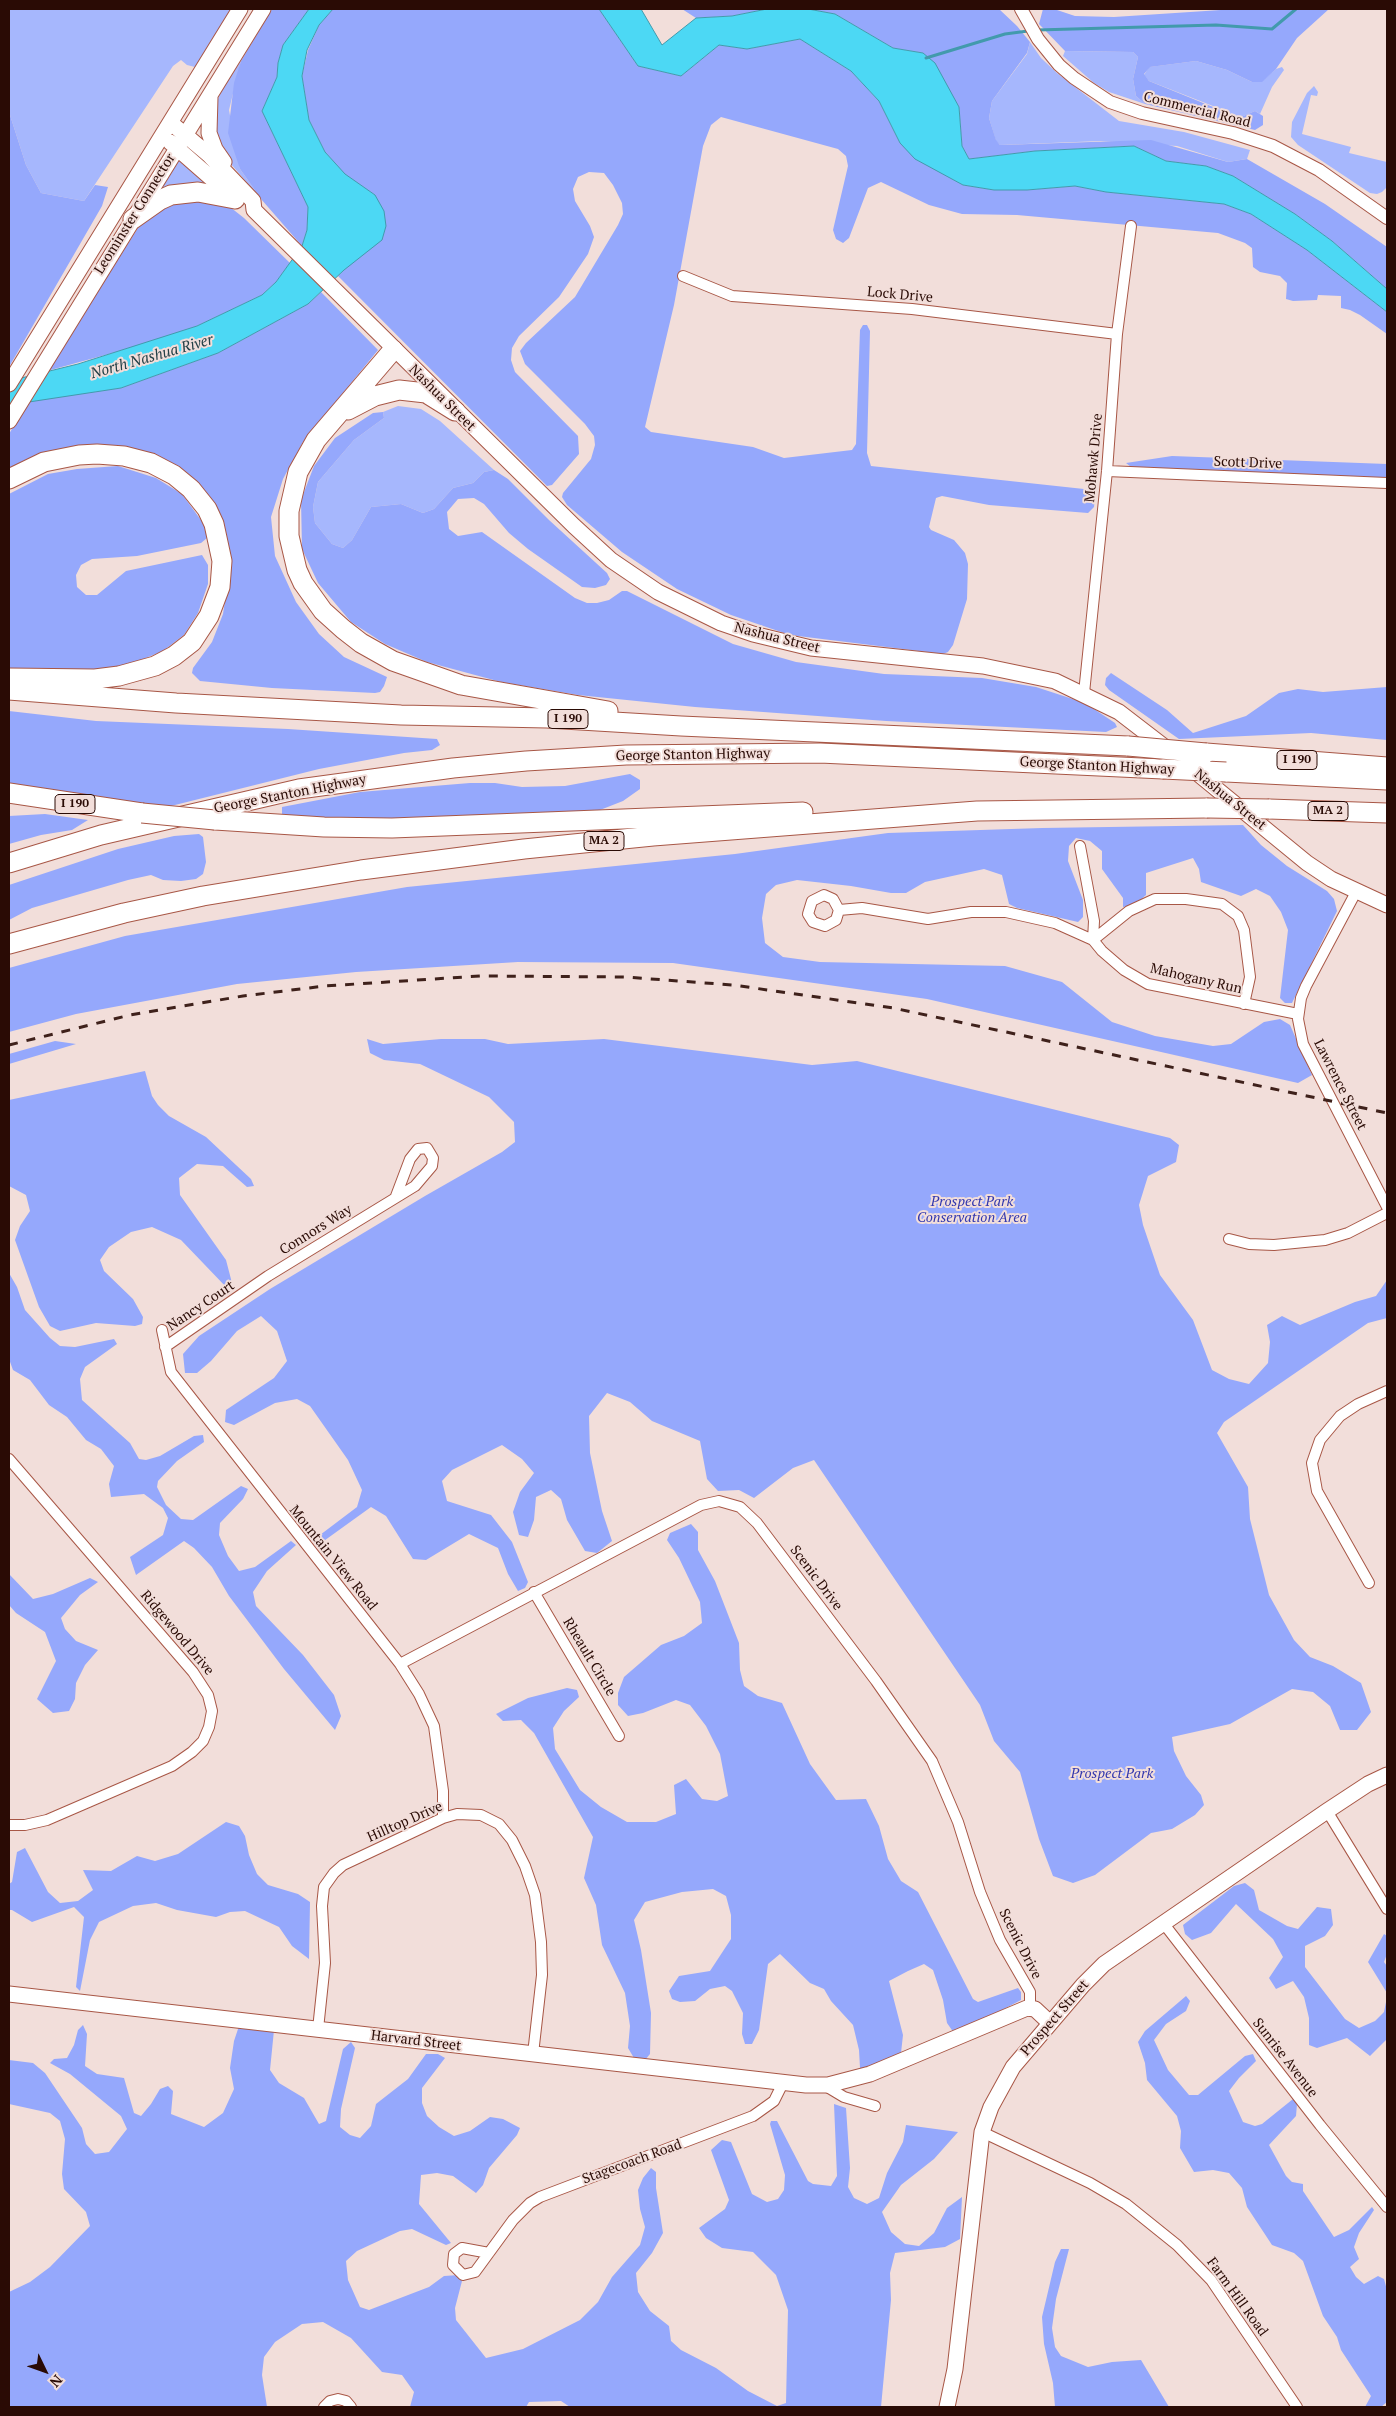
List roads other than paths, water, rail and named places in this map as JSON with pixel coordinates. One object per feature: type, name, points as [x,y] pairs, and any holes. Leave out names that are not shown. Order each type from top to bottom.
[{"type":"highway","points":[[133,219],[160,200],[172,195],[198,192],[248,203]]},
{"type":"highway","points":[[393,350],[340,415],[316,440],[304,461],[294,485],[289,511],[289,536],[300,577],[323,611],[343,630],[361,643],[394,661],[422,673],[461,685],[535,699],[718,728]]},
{"type":"highway","points":[[340,415],[375,396],[399,390],[426,393],[456,411]]},
{"type":"highway","points":[[9,479],[44,462],[79,455],[124,456],[150,463],[174,475],[191,489],[207,509],[214,524],[222,561],[220,587],[210,616],[192,642],[174,656],[142,671],[95,680],[9,678]]},
{"type":"highway","name":"I 190","points":[[9,690],[68,696],[401,715],[547,718],[718,728],[1128,746],[1387,767]]},
{"type":"highway","name":"George Stanton Highway","points":[[9,863],[101,835],[300,790],[453,768],[526,761],[626,756],[820,753],[1387,780]]},
{"type":"highway","name":"I 190","points":[[9,793],[142,813],[324,827],[392,828],[844,810],[977,811]]},
{"type":"highway","name":"MA 2","points":[[9,944],[124,913],[203,896],[361,870],[524,849],[652,836],[977,811],[1207,808],[1387,813]]},
{"type":"main road","name":"Leominster Connector","points":[[9,384],[163,137],[240,9]]},
{"type":"main road","name":"Leominster Connector","points":[[9,421],[263,9]]},
{"type":"main road","points":[[210,95],[208,125],[212,141],[220,157],[247,188],[248,203]]},
{"type":"main road","name":"Nashua Street","points":[[171,123],[181,141],[248,203],[456,411],[612,560],[658,592],[691,610],[753,634],[811,648],[983,666],[1055,681],[1084,693],[1119,712],[1307,863],[1356,892],[1387,905]]},
{"type":"main road","name":"Nashua Street","points":[[163,137],[181,141]]},
{"type":"main road","name":"Prospect Street","points":[[947,2407],[955,2369],[982,2132],[991,2107],[1013,2067],[1050,2022],[1104,1964],[1327,1811],[1368,1784],[1387,1775]]},
{"type":"main road","name":"Harvard Street","points":[[9,1994],[783,2083],[823,2085]]},
{"type":"main road","points":[[823,2085],[870,2074],[1030,2009],[1035,2009],[1050,2022]]},
{"type":"street","name":"Commercial Road","points":[[1020,9],[1038,39],[1074,78],[1110,102],[1142,114],[1233,134],[1268,144],[1319,170],[1387,218]]},
{"type":"street","name":"Mohawk Drive","points":[[1084,693],[1107,471],[1117,334],[1131,226]]},
{"type":"street","name":"Lock Drive","points":[[683,276],[732,296],[912,309],[1117,334]]},
{"type":"street","name":"Scott Drive","points":[[1107,471],[1387,483]]},
{"type":"street","points":[[1080,846],[1094,921],[1093,940]]},
{"type":"street","name":"Lawrence Street","points":[[1356,892],[1306,986],[1298,1014],[1299,1034],[1302,1044],[1387,1207]]},
{"type":"street","points":[[1093,940],[1130,911],[1156,899],[1186,898],[1222,904],[1238,916],[1244,930],[1250,976],[1244,1004]]},
{"type":"street","name":"Mahogany Run","points":[[839,910],[862,908],[937,920],[971,912],[1006,912],[1055,924],[1093,940],[1102,951],[1124,970],[1148,984],[1298,1014]]},
{"type":"street","name":"Connors Way","points":[[252,1288],[396,1196],[415,1186],[432,1166],[433,1158],[427,1148],[418,1149],[410,1159],[396,1196]]},
{"type":"street","points":[[1229,1239],[1249,1244],[1274,1245],[1325,1240],[1348,1232],[1387,1213]]},
{"type":"street","name":"Nancy Court","points":[[165,1347],[252,1288]]},
{"type":"street","name":"Mountain View Road","points":[[162,1330],[171,1372],[400,1664],[419,1694],[434,1726],[444,1791],[443,1818]]},
{"type":"street","points":[[1369,1582],[1317,1491],[1312,1464],[1320,1440],[1340,1416],[1358,1404],[1387,1391]]},
{"type":"street","name":"Ridgewood Drive","points":[[9,1459],[193,1672],[205,1688],[212,1711],[209,1727],[202,1741],[192,1752],[172,1766],[52,1818],[25,1825],[9,1825]]},
{"type":"street","name":"Scenic Drive","points":[[400,1664],[534,1592],[706,1504],[728,1503],[747,1511],[876,1680],[932,1761],[944,1784],[980,1892],[1000,1940],[1030,1992],[1030,2009]]},
{"type":"street","name":"Rheault Circle","points":[[534,1592],[619,1736]]},
{"type":"street","points":[[1327,1811],[1387,1909]]},
{"type":"street","name":"Hilltop Drive","points":[[318,2029],[325,1963],[322,1906],[324,1888],[343,1865],[443,1818],[468,1814],[481,1815],[491,1819],[512,1840],[528,1872],[538,1916],[542,1975],[532,2054]]},
{"type":"street","name":"Sunrise Avenue","points":[[1164,1924],[1387,2208]]},
{"type":"street","name":"Stagecoach Road","points":[[489,2253],[513,2220],[530,2203],[540,2197],[753,2116],[774,2101],[783,2083]]},
{"type":"street","points":[[823,2085],[844,2097],[875,2106]]},
{"type":"street","name":"Farm Hill Road","points":[[982,2132],[1090,2183],[1126,2204],[1170,2238],[1211,2280],[1298,2407]]},
{"type":"street","points":[[324,2407],[330,2401],[338,2399],[346,2401],[351,2407]]},
{"type":"water","name":"North Nashua River","points":[[309,9],[333,9],[319,25],[307,50],[302,76],[309,120],[325,152],[345,174],[375,195],[384,211],[386,226],[382,240],[344,270],[308,304],[218,353],[121,388],[9,405],[9,381],[78,364],[197,326],[262,295],[276,282],[302,246],[307,230],[308,207],[262,111],[277,77],[278,63],[283,45]]},
{"type":"water","points":[[599,9],[641,9],[662,45],[696,18],[732,16],[767,9],[808,9],[835,14],[893,48],[923,53],[935,63],[959,107],[962,146],[969,159],[1035,151],[1134,146],[1166,161],[1206,166],[1233,176],[1295,214],[1332,241],[1387,289],[1387,312],[1307,250],[1251,214],[1224,204],[1106,192],[1075,186],[1027,190],[994,190],[963,185],[915,159],[900,143],[879,101],[851,71],[800,39],[747,49],[719,45],[681,76],[638,66]]},
{"type":"waterway","points":[[1037,30],[1216,25],[1272,29],[1296,9]]},
{"type":"waterway","points":[[926,58],[1005,34],[1028,31]]},
{"type":"railway","points":[[9,1045],[130,1015],[243,996],[325,986],[480,976],[625,977],[733,985],[893,1008],[1387,1113]]},
{"type":"park label","name":"Prospect Park Conservation Area","points":[[972,1210]]},
{"type":"park label","name":"Prospect Park","points":[[1112,1774]]}]
